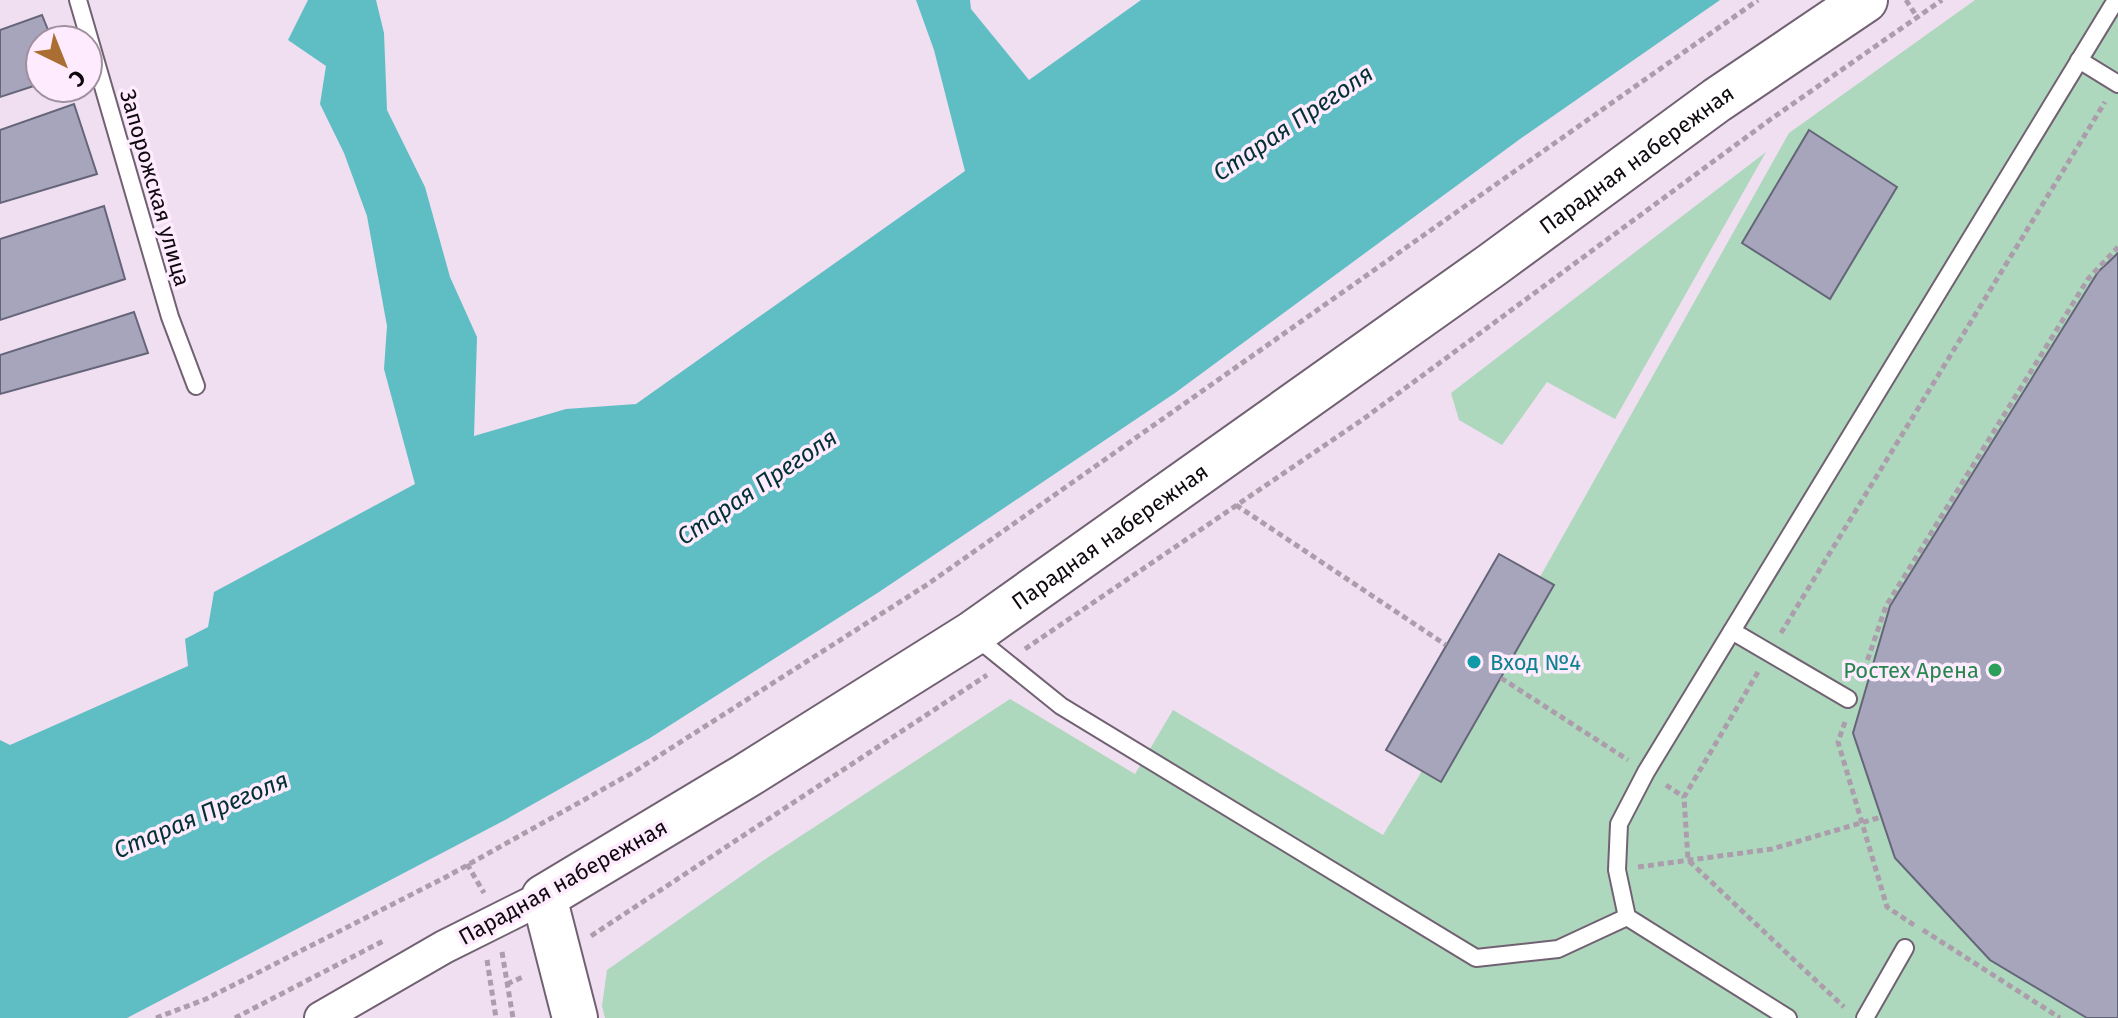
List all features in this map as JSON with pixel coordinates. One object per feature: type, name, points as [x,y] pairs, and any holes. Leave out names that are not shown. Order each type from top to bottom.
[{"type":"main road","name":"Парадная набережная","points":[[544,897],[744,777],[972,634],[1492,265],[1717,100],[1865,0]]},
{"type":"main road","points":[[544,897],[575,1018]]},
{"type":"street","name":"Парадная набережная","points":[[321,1018],[444,947],[544,897]]},
{"type":"lane","name":"Запорожская улица","points":[[78,0],[170,317],[196,386]]},
{"type":"lane","points":[[1788,1018],[1627,917],[1617,870],[1619,824],[1646,772],[2116,0]]},
{"type":"lane","points":[[2079,60],[2117,83]]},
{"type":"lane","points":[[1732,631],[1849,706]]},
{"type":"lane","points":[[972,634],[1061,706],[1476,958],[1558,949],[1627,917]]},
{"type":"lane","points":[[1865,1018],[1905,948]]},
{"type":"path","points":[[156,1018],[206,999],[446,877],[645,765],[928,584],[1758,0]]},
{"type":"path","points":[[1906,0],[1917,17]]},
{"type":"path","points":[[507,984],[560,960],[614,918],[1006,662],[1362,420],[1771,119],[1942,0]]},
{"type":"path","points":[[1845,1007],[1688,860],[1684,797],[2117,83]]},
{"type":"path","points":[[1859,682],[1886,606],[2088,279],[2118,247]]},
{"type":"path","points":[[1236,505],[1446,645]]},
{"type":"path","points":[[1501,678],[1684,797]]},
{"type":"path","points":[[1849,706],[1838,742],[1887,907],[2060,1018]]},
{"type":"path","points":[[1617,870],[1772,849],[1881,817]]},
{"type":"path","points":[[475,895],[495,884]]},
{"type":"path","points":[[235,1018],[397,934]]},
{"type":"green space","name":"Ростех Арена","points":[[1975,0],[2118,0],[2118,1018],[605,1018],[602,1006],[607,970],[764,860],[1010,699],[1135,774],[1173,710],[1383,835],[1540,577],[1789,133]]},
{"type":"green space","points":[[1766,152],[1615,419],[1547,382],[1502,445],[1459,420],[1451,393]]},
{"type":"water","name":"Старая Преголя","points":[[308,0],[376,0],[384,33],[387,110],[425,187],[450,277],[477,337],[474,436],[566,409],[636,404],[965,171],[934,50],[916,0],[970,0],[971,9],[1029,80],[1141,0],[1720,0],[1520,139],[1175,393],[879,592],[650,738],[505,820],[127,1018],[0,1018],[0,740],[10,745],[188,666],[185,639],[208,627],[214,592],[415,484],[384,369],[387,326],[367,216],[344,153],[320,104],[326,66],[288,40]]},
{"type":"building","points":[[42,15],[46,24],[24,24],[24,89],[0,97],[0,30]]},
{"type":"building","points":[[74,104],[97,174],[0,203],[0,130]]},
{"type":"building","points":[[1809,130],[1897,187],[1830,299],[1742,243]]},
{"type":"building","points":[[104,206],[125,279],[0,320],[0,239]]},
{"type":"building","name":"Ростех Арена","points":[[2118,253],[2118,1018],[2087,1018],[1990,960],[1895,858],[1853,733],[1890,606],[2098,272]]},
{"type":"building","points":[[134,312],[148,353],[0,394],[0,355]]},
{"type":"building","name":"Вход №4","points":[[1499,554],[1554,585],[1441,782],[1386,750]]},
{"type":"place","name":"Вход №4","points":[[1474,662]]},
{"type":"place","name":"Ростех Арена","points":[[1995,670]]}]
